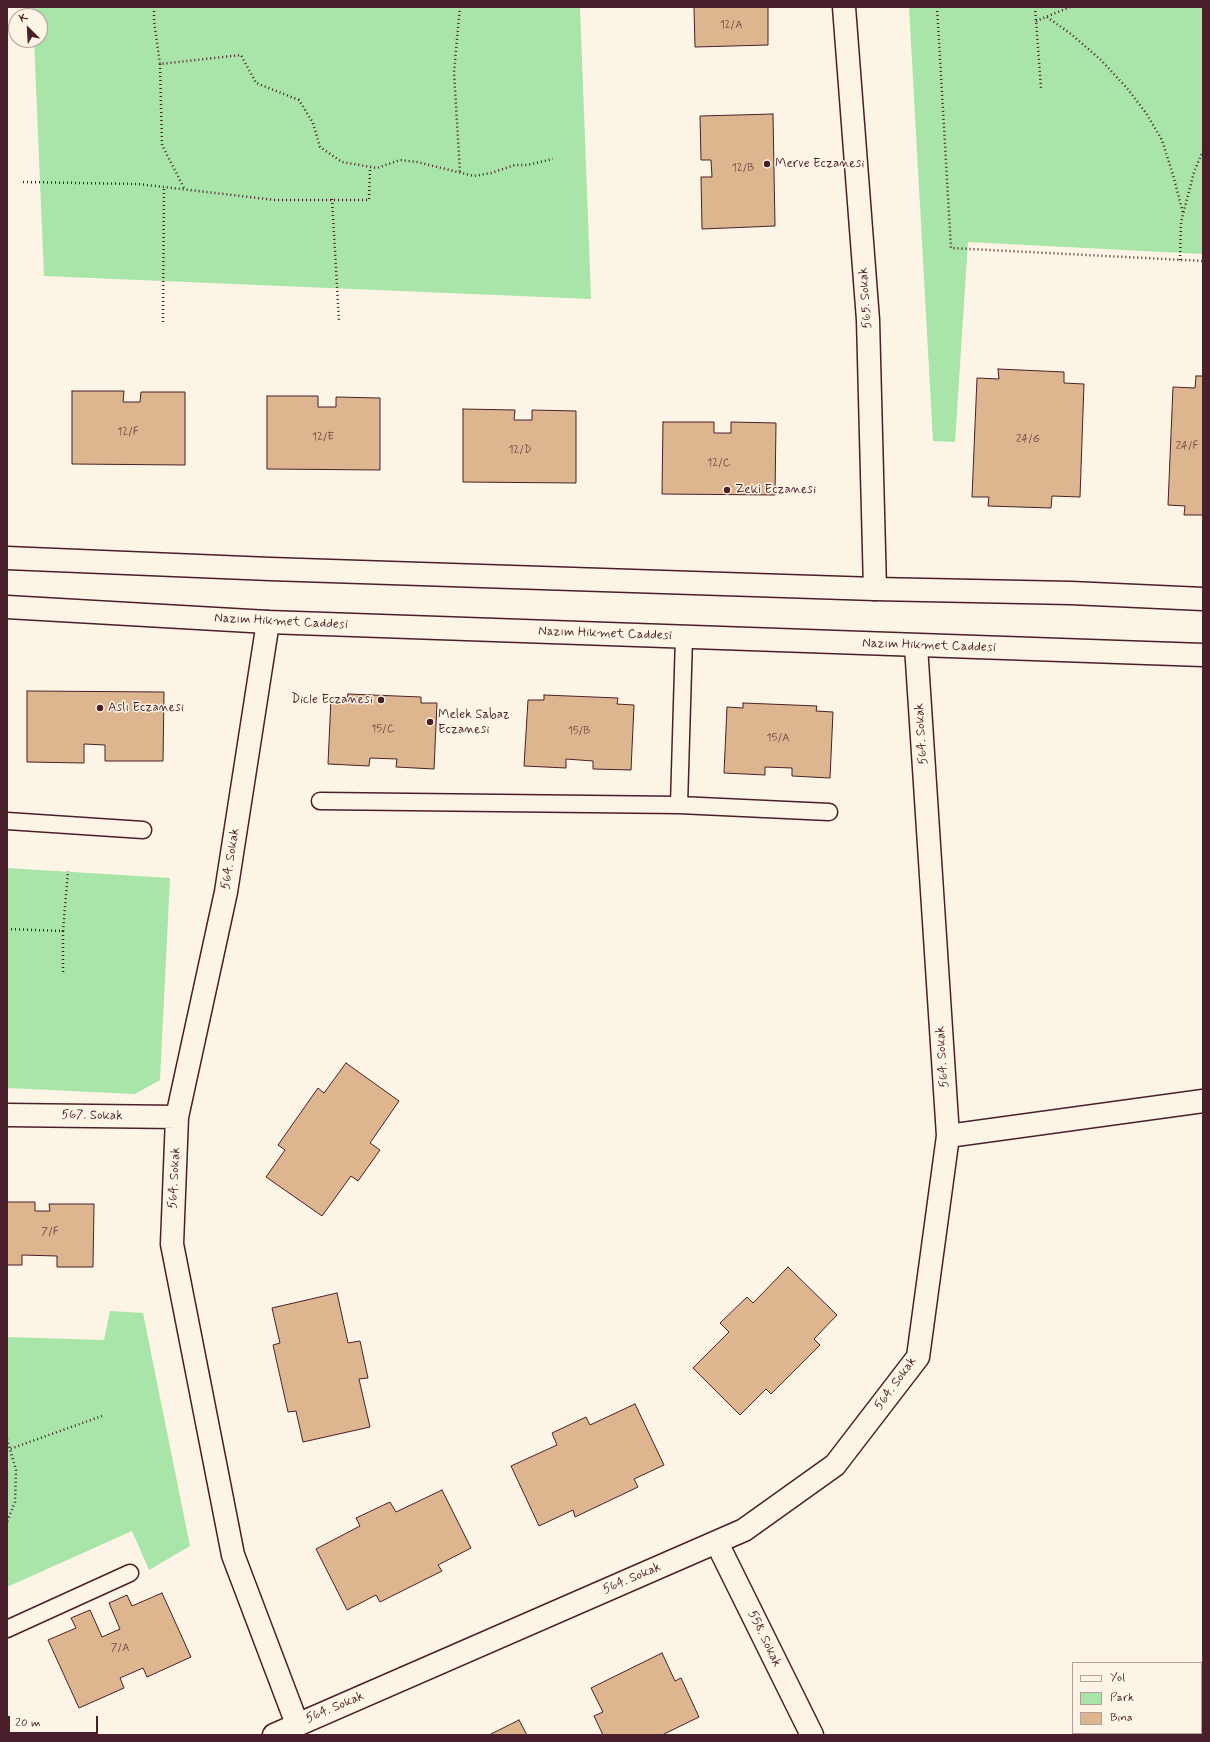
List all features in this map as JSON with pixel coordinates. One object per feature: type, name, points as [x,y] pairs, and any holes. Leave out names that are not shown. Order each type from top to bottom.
[{"type":"street","name":"565. Sokak","points":[[844,7],[868,320],[875,589]]},
{"type":"street","points":[[7,558],[286,570],[875,589],[1072,593],[1203,599]]},
{"type":"street","name":"Nazım Hikmet Caddesi","points":[[7,607],[268,622],[1203,655]]},
{"type":"street","name":"564. Sokak","points":[[268,622],[226,892],[177,1117],[172,1244],[231,1548],[297,1724]]},
{"type":"street","name":"564. Sokak","points":[[274,1735],[744,1530],[835,1465],[918,1357],[948,1136],[916,646]]},
{"type":"street","points":[[948,1136],[1203,1101]]},
{"type":"street","name":"567. Sokak","points":[[7,1115],[177,1117]]},
{"type":"street","name":"558. Sokak","points":[[717,1542],[812,1735]]},
{"type":"lane","points":[[679,805],[684,637]]},
{"type":"lane","points":[[320,801],[679,805],[829,812]]},
{"type":"lane","points":[[7,821],[143,830]]},
{"type":"lane","points":[[7,1629],[130,1573]]},
{"type":"path","points":[[154,7],[154,21],[160,64],[162,145],[184,189]]},
{"type":"path","points":[[460,7],[454,72],[460,172]]},
{"type":"path","points":[[937,7],[951,248],[1203,261]]},
{"type":"path","points":[[1035,7],[1041,88]]},
{"type":"path","points":[[1036,21],[1070,7]]},
{"type":"path","points":[[1047,17],[1071,34],[1101,60],[1126,87],[1146,113],[1162,140],[1174,175],[1183,213]]},
{"type":"path","points":[[160,64],[241,55],[256,83],[299,100],[313,123],[320,147],[342,162],[377,168],[400,160],[417,162],[474,176],[491,173],[515,165],[527,165],[553,159]]},
{"type":"path","points":[[1180,260],[1181,222],[1194,172],[1203,151]]},
{"type":"path","points":[[23,182],[138,184],[275,200],[369,200],[370,167]]},
{"type":"path","points":[[163,322],[164,186]]},
{"type":"path","points":[[332,199],[339,321]]},
{"type":"path","points":[[63,974],[63,931],[68,872]]},
{"type":"path","points":[[7,928],[63,931]]},
{"type":"path","points":[[9,1449],[102,1416]]},
{"type":"path","points":[[7,1439],[16,1470],[15,1502],[7,1522]]},
{"type":"green space","points":[[580,7],[591,299],[44,276],[34,48],[48,48],[48,8],[32,8]]},
{"type":"green space","points":[[909,7],[1203,7],[1203,254],[968,242],[955,442],[933,441]]},
{"type":"green space","points":[[7,868],[170,878],[160,1080],[135,1094],[7,1088]]},
{"type":"green space","points":[[110,1311],[143,1313],[190,1546],[149,1570],[132,1531],[7,1587],[7,1337],[104,1340]]},
{"type":"building","points":[[694,7],[768,7],[768,45],[695,47]]},
{"type":"building","points":[[773,114],[775,226],[702,229],[701,177],[712,177],[711,160],[701,160],[700,116]]},
{"type":"building","points":[[998,369],[1064,372],[1064,383],[1084,384],[1080,497],[1052,496],[1051,508],[988,506],[989,497],[972,497],[977,378],[999,379]]},
{"type":"building","points":[[1196,376],[1203,376],[1203,515],[1184,515],[1185,506],[1168,505],[1173,387],[1195,388]]},
{"type":"building","points":[[72,391],[124,391],[123,402],[140,402],[141,392],[185,392],[185,465],[72,464]]},
{"type":"building","points":[[267,396],[318,396],[318,407],[336,407],[336,397],[380,398],[380,470],[267,469]]},
{"type":"building","points":[[463,409],[515,410],[514,420],[532,420],[532,410],[576,411],[576,483],[463,482]]},
{"type":"building","points":[[663,422],[714,422],[714,433],[731,433],[731,422],[776,423],[775,495],[662,494]]},
{"type":"building","points":[[27,691],[164,692],[163,761],[105,761],[105,745],[84,744],[84,763],[27,762]]},
{"type":"building","points":[[348,694],[421,697],[421,703],[437,703],[434,769],[396,767],[397,759],[370,758],[369,766],[328,764],[331,698],[347,699]]},
{"type":"building","points":[[544,695],[618,698],[617,704],[634,705],[631,770],[593,769],[593,761],[566,759],[566,768],[524,766],[528,700],[544,700]]},
{"type":"building","points":[[743,703],[817,706],[816,711],[833,712],[830,778],[792,776],[792,768],[765,767],[765,775],[724,773],[727,707],[743,708]]},
{"type":"building","points":[[346,1063],[399,1101],[370,1143],[380,1150],[358,1181],[351,1176],[322,1216],[266,1177],[285,1150],[278,1145],[318,1088],[324,1093]]},
{"type":"building","points":[[7,1202],[35,1202],[35,1211],[50,1211],[49,1204],[94,1204],[93,1267],[57,1267],[57,1256],[22,1255],[22,1265],[7,1265]]},
{"type":"building","points":[[788,1267],[837,1315],[814,1339],[820,1345],[771,1394],[766,1389],[740,1415],[693,1368],[729,1332],[720,1323],[747,1297],[753,1303]]},
{"type":"building","points":[[337,1293],[348,1343],[360,1341],[368,1378],[359,1379],[370,1427],[303,1442],[296,1411],[288,1412],[273,1345],[280,1343],[272,1308]]},
{"type":"building","points":[[635,1404],[664,1465],[634,1479],[638,1487],[575,1517],[573,1510],[539,1526],[511,1466],[557,1445],[552,1433],[586,1417],[590,1425]]},
{"type":"building","points":[[442,1490],[471,1548],[438,1565],[442,1571],[380,1602],[376,1595],[347,1610],[316,1549],[360,1526],[356,1518],[390,1502],[396,1512]]},
{"type":"building","points":[[162,1593],[191,1657],[147,1677],[143,1668],[120,1678],[124,1688],[79,1708],[48,1640],[76,1628],[71,1618],[90,1610],[102,1637],[120,1629],[109,1603],[127,1595],[132,1606]]},
{"type":"building","points":[[662,1653],[675,1681],[681,1678],[699,1717],[662,1735],[603,1735],[594,1716],[603,1712],[591,1688]]},
{"type":"building","points":[[519,1720],[527,1735],[489,1735]]},
{"type":"place","name":"Merve Eczanesi","points":[[767,164]]},
{"type":"place","name":"Zeki Eczanesi","points":[[727,490]]},
{"type":"place","name":"Dicle Eczanesi","points":[[381,700]]},
{"type":"place","name":"Aslı Eczanesi","points":[[100,708]]},
{"type":"place","name":"Melek Sabaz Eczanesi","points":[[430,722]]}]
